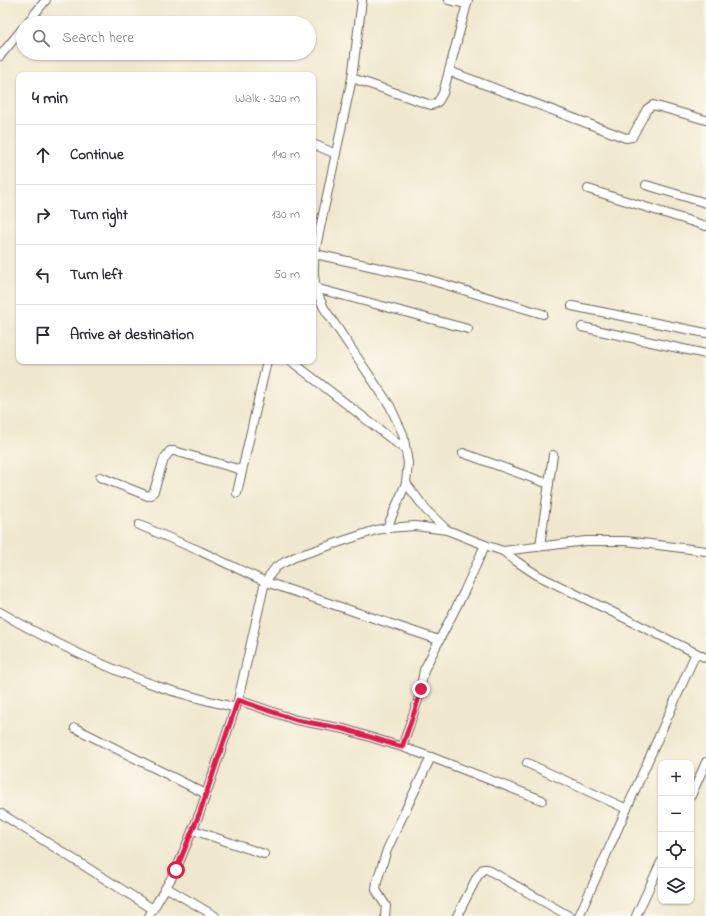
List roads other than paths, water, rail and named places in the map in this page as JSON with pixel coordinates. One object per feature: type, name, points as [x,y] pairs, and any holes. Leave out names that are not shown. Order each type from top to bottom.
[{"type":"street","points":[[33,16],[46,0]]},
{"type":"street","points":[[316,249],[352,78],[362,0]]},
{"type":"street","points":[[352,78],[431,105],[435,104],[440,99],[468,2],[449,0]]},
{"type":"street","points":[[0,56],[16,37]]},
{"type":"street","points":[[449,71],[626,138],[632,137],[647,109],[652,105],[706,120]]},
{"type":"street","points":[[316,145],[336,154]]},
{"type":"street","points":[[646,185],[706,203]]},
{"type":"street","points":[[588,189],[706,226]]},
{"type":"street","points":[[316,254],[420,277],[543,314]]},
{"type":"street","points":[[316,288],[468,329]]},
{"type":"street","points":[[316,288],[324,308],[390,406],[403,434],[408,463],[406,483],[386,528]]},
{"type":"street","points":[[572,306],[706,333]]},
{"type":"street","points":[[582,327],[706,354]]},
{"type":"street","points":[[237,493],[266,364]]},
{"type":"street","points":[[295,364],[407,451]]},
{"type":"street","points":[[100,477],[148,496],[151,495],[154,491],[164,459],[170,451],[242,470]]},
{"type":"street","points":[[463,453],[549,484]]},
{"type":"street","points":[[540,546],[553,455]]},
{"type":"street","points":[[406,483],[426,510],[446,530]]},
{"type":"street","points":[[139,524],[266,582],[439,640]]},
{"type":"street","points":[[0,813],[151,913],[167,888],[193,830],[237,704],[266,582],[276,568],[295,557],[376,530],[415,526],[446,530],[485,545],[504,550],[586,541],[612,540],[706,551]]},
{"type":"street","points":[[402,747],[419,697],[424,670],[464,592],[485,545]]},
{"type":"street","points":[[504,550],[516,562],[537,575],[706,658]]},
{"type":"street","points":[[0,612],[66,648],[140,679],[180,693],[237,704],[296,720],[344,729],[431,757],[542,800]]},
{"type":"street","points":[[580,916],[696,653]]},
{"type":"street","points":[[75,728],[206,794]]},
{"type":"street","points":[[385,916],[386,906],[376,890],[377,881],[396,830],[431,757]]},
{"type":"street","points":[[527,762],[627,809]]},
{"type":"street","points":[[694,789],[706,762]]},
{"type":"street","points":[[193,830],[264,854]]},
{"type":"street","points":[[636,916],[658,868]]},
{"type":"street","points":[[457,916],[477,876],[483,869],[487,869],[569,916]]},
{"type":"street","points":[[167,888],[215,916]]}]
